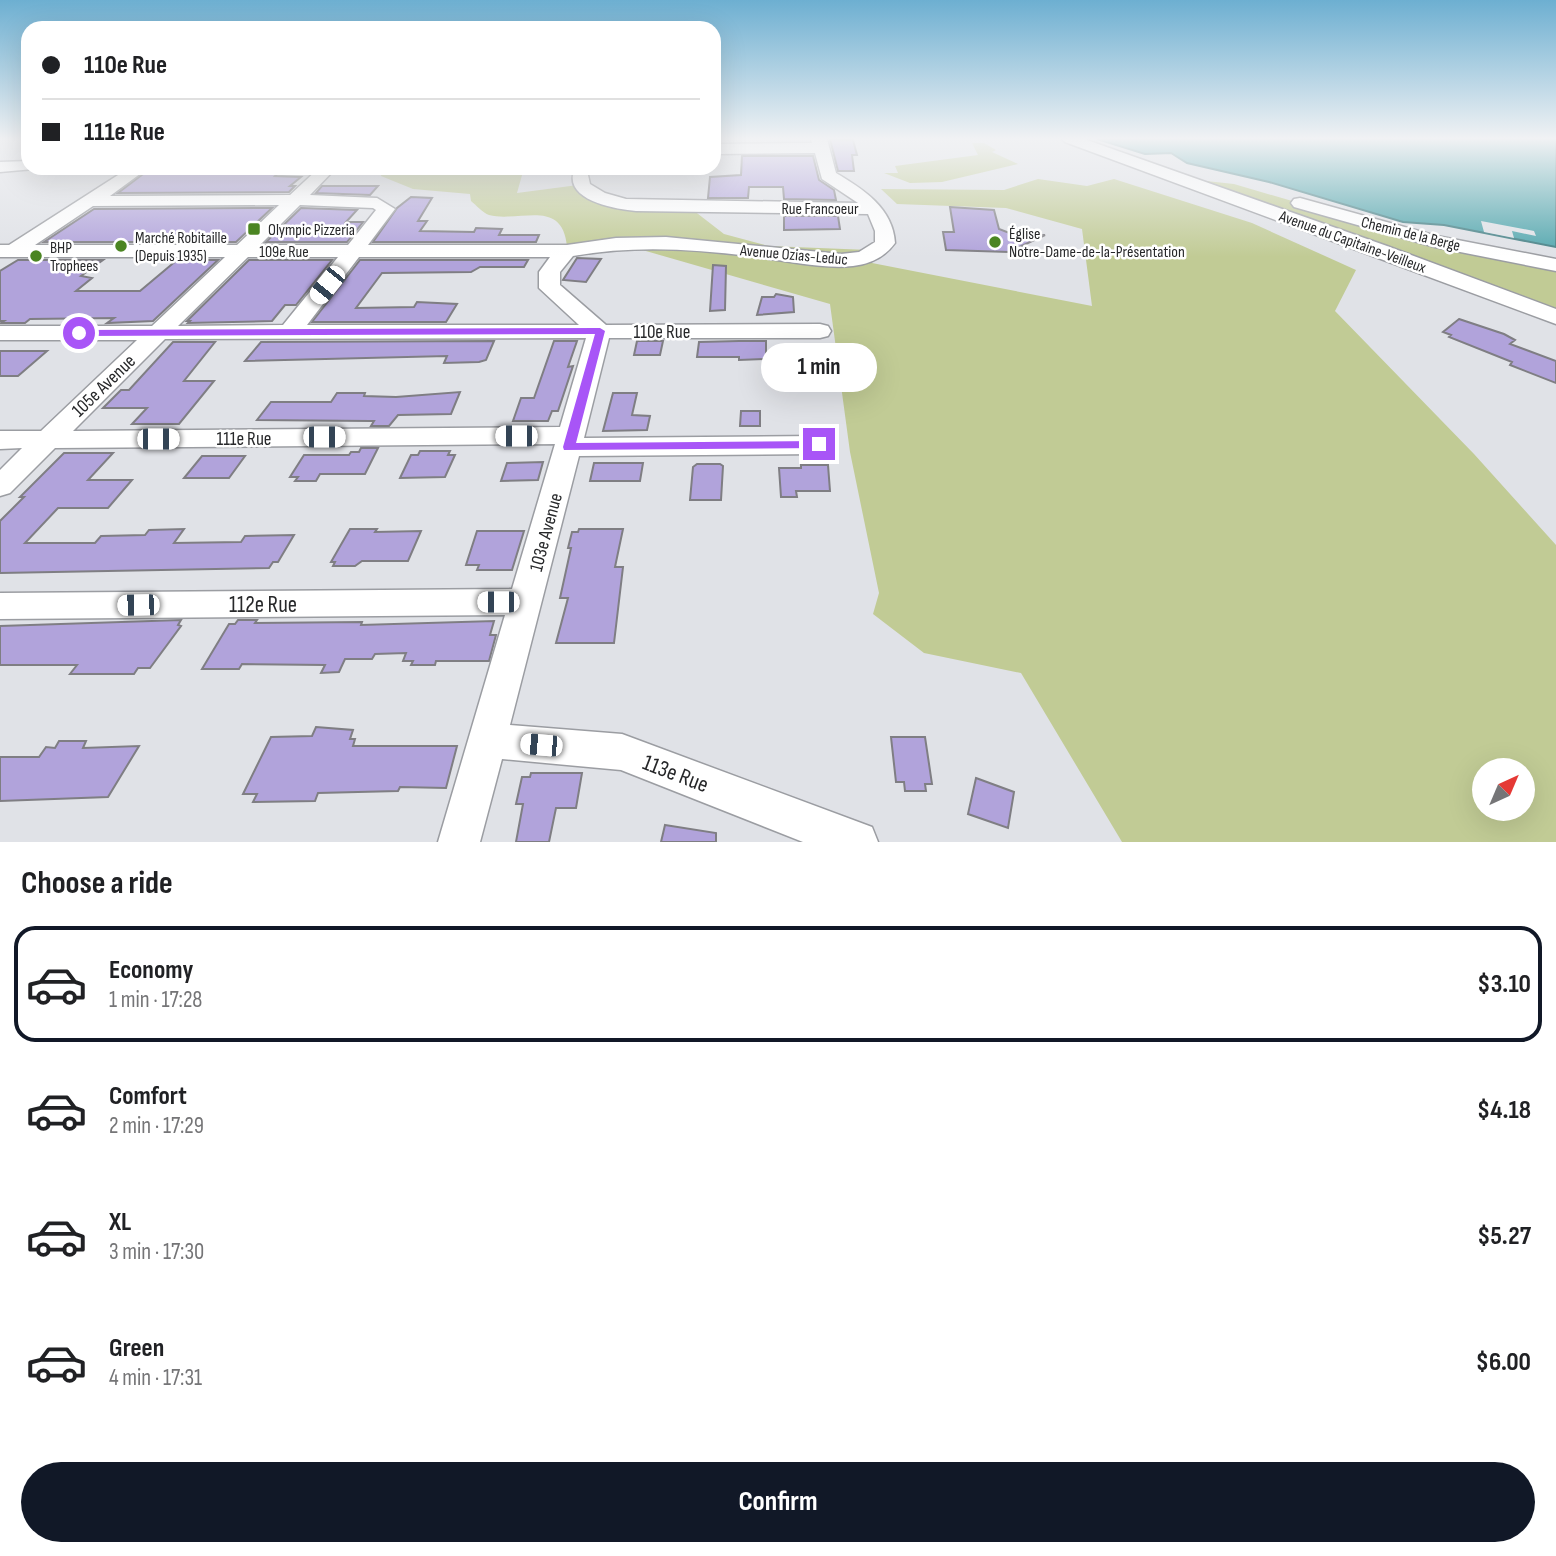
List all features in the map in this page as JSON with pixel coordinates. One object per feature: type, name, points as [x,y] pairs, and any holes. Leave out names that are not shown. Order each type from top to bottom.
[{"type":"street","points":[[4,254],[124,178]]},
{"type":"street","name":"105e Avenue","points":[[0,486],[317,178]]},
{"type":"street","name":"Rue Francoeur","points":[[581,178],[582,186],[601,198],[620,204],[655,207],[872,209]]},
{"type":"street","name":"Avenue Ozias-Leduc","points":[[567,250],[604,244],[658,243],[855,260],[877,251],[885,243],[884,226],[861,197],[833,178]]},
{"type":"street","name":"Avenue du Capitaine-Veilleux","points":[[1179,178],[1380,250],[1556,317]]},
{"type":"street","name":"Chemin de la Berge","points":[[1186,181],[1208,180],[1234,184],[1398,231],[1556,265]]},
{"type":"street","points":[[90,201],[295,200],[377,203],[386,209],[289,332]]},
{"type":"street","points":[[567,250],[548,271],[546,279],[550,288],[600,331]]},
{"type":"street","name":"109e Rue","points":[[4,254],[567,250]]},
{"type":"street","name":"103e Avenue","points":[[459,842],[600,331]]},
{"type":"street","name":"110e Rue","points":[[0,333],[820,331]]},
{"type":"street","name":"111e Rue","points":[[0,440],[819,444]]},
{"type":"street","name":"112e Rue","points":[[0,606],[526,602]]},
{"type":"street","name":"113e Rue","points":[[487,740],[622,752],[857,842]]},
{"type":"green space","points":[[387,178],[521,178],[517,193],[578,185],[594,197],[693,210],[724,234],[769,246],[869,250],[850,256],[736,246],[567,247],[564,232],[557,222],[548,217],[489,215],[471,201],[470,194],[413,189]]},
{"type":"green space","points":[[898,178],[958,178],[942,182],[910,183]]},
{"type":"green space","points":[[1038,179],[1087,186],[1114,179],[1252,223],[1356,270],[1335,311],[1474,454],[1556,545],[1556,842],[1122,842],[1021,673],[924,653],[873,614],[879,593],[850,452],[830,304],[632,247],[872,263],[1092,306],[1082,229],[1006,208],[897,204],[881,189],[1004,190]]},
{"type":"green space","points":[[1197,180],[1234,184],[1374,225],[1556,265],[1556,317]]},
{"type":"water","points":[[1253,178],[1556,178],[1556,247],[1444,225],[1403,222]]},
{"type":"pier","points":[[1481,221],[1534,231],[1536,236],[1512,231],[1514,238],[1484,232]]},
{"type":"building","points":[[137,178],[299,178],[290,186],[295,186],[289,192],[118,193]]},
{"type":"building","points":[[710,178],[819,178],[834,190],[836,200],[784,199],[783,187],[749,187],[748,198],[708,198]]},
{"type":"building","points":[[322,186],[378,186],[370,195],[316,193]]},
{"type":"building","points":[[411,197],[432,198],[418,221],[427,221],[420,231],[474,232],[476,228],[502,229],[499,235],[539,235],[536,242],[373,242],[397,208]]},
{"type":"building","points":[[950,207],[994,210],[999,229],[1012,234],[1045,235],[1009,252],[946,250],[943,232],[954,232]]},
{"type":"building","points":[[272,208],[236,242],[44,242],[94,209]]},
{"type":"building","points":[[301,208],[357,210],[346,222],[363,222],[347,242],[266,242]]},
{"type":"building","points":[[784,216],[838,216],[840,229],[784,230]]},
{"type":"building","points":[[577,258],[601,259],[586,282],[563,280]]},
{"type":"building","points":[[18,260],[103,260],[81,276],[92,278],[76,291],[140,291],[177,260],[218,260],[153,321],[107,323],[114,318],[30,319],[25,323],[1,323],[4,321],[0,321],[0,271]]},
{"type":"building","points":[[249,260],[332,260],[296,305],[285,305],[272,321],[188,323],[190,321],[187,321]]},
{"type":"building","points":[[360,260],[528,260],[524,267],[480,267],[471,272],[382,273],[356,308],[414,307],[417,302],[457,304],[446,322],[312,322]]},
{"type":"building","points":[[713,265],[726,266],[725,310],[710,311]]},
{"type":"building","points":[[776,294],[793,297],[794,312],[757,315],[762,297],[774,297]]},
{"type":"building","points":[[1459,319],[1504,334],[1515,340],[1510,344],[1556,361],[1556,383],[1510,365],[1512,362],[1449,337],[1451,335],[1443,332]]},
{"type":"building","points":[[494,341],[486,360],[479,362],[444,363],[447,356],[245,361],[261,342]]},
{"type":"building","points":[[554,341],[577,341],[568,367],[573,366],[558,411],[552,411],[548,421],[513,421],[521,398],[534,398]]},
{"type":"building","points":[[637,341],[663,341],[660,355],[634,355]]},
{"type":"building","points":[[766,341],[766,359],[697,357],[699,342]]},
{"type":"building","points":[[173,342],[215,342],[184,381],[214,381],[179,424],[132,424],[147,408],[103,408],[121,390],[129,390]]},
{"type":"building","points":[[0,351],[47,351],[18,376],[0,376]]},
{"type":"building","points":[[460,392],[451,414],[398,415],[389,426],[371,426],[374,421],[257,420],[271,402],[331,402],[337,393],[396,397]]},
{"type":"building","points":[[613,393],[637,393],[632,415],[650,416],[647,430],[603,431]]},
{"type":"building","points":[[741,411],[760,411],[760,426],[740,426]]},
{"type":"building","points":[[361,448],[378,448],[365,474],[320,474],[316,481],[295,481],[298,477],[290,477],[304,455],[349,455],[351,452],[359,452]]},
{"type":"building","points":[[420,451],[450,451],[448,455],[455,455],[445,477],[400,478],[411,455],[418,455]]},
{"type":"building","points":[[64,453],[113,453],[88,480],[132,480],[108,508],[58,508],[25,543],[95,543],[101,536],[145,535],[149,530],[184,529],[174,543],[241,542],[245,536],[294,535],[278,562],[273,562],[269,568],[0,573],[0,521]]},
{"type":"building","points":[[202,456],[245,456],[229,478],[184,478]]},
{"type":"building","points":[[543,462],[538,480],[501,481],[507,463]]},
{"type":"building","points":[[594,463],[643,463],[640,481],[590,481]]},
{"type":"building","points":[[697,464],[723,466],[721,500],[690,500],[693,467]]},
{"type":"building","points":[[801,465],[828,465],[830,491],[796,491],[797,497],[781,497],[779,468],[801,468]]},
{"type":"building","points":[[350,529],[377,529],[375,532],[421,531],[408,561],[362,561],[355,566],[333,566],[335,562],[331,562]]},
{"type":"building","points":[[579,529],[623,529],[615,567],[623,567],[614,643],[556,643],[568,598],[560,598],[571,548],[568,548],[572,532],[578,532]]},
{"type":"building","points":[[477,531],[524,531],[512,570],[477,570],[479,565],[466,565]]},
{"type":"building","points":[[181,620],[178,625],[181,626],[150,668],[138,668],[134,674],[70,674],[77,665],[0,665],[0,626]]},
{"type":"building","points":[[238,620],[257,620],[255,623],[362,622],[361,625],[494,621],[490,635],[496,635],[489,661],[436,661],[435,665],[411,665],[413,661],[403,661],[406,653],[375,654],[372,659],[345,659],[339,672],[321,673],[325,665],[242,664],[239,669],[202,669],[229,624],[235,624]]},
{"type":"building","points":[[316,727],[353,730],[350,739],[355,739],[353,746],[457,746],[446,788],[400,787],[398,791],[318,793],[315,801],[253,802],[257,794],[243,794],[271,737],[312,736]]},
{"type":"building","points":[[891,737],[925,737],[932,784],[925,784],[926,791],[905,791],[904,782],[896,782]]},
{"type":"building","points":[[59,741],[86,741],[83,748],[139,746],[108,797],[0,801],[0,757],[39,757],[46,747],[55,748]]},
{"type":"building","points":[[531,773],[582,773],[576,808],[556,808],[549,842],[516,842],[523,804],[516,804],[522,777],[530,777]]},
{"type":"building","points":[[976,778],[1014,792],[1008,828],[968,814]]},
{"type":"building","points":[[665,825],[716,833],[716,842],[661,842]]},
{"type":"place","name":"Olympic Pizzeria","points":[[254,229]]},
{"type":"place","name":"Église Notre-Dame-de-la-Présentation","points":[[995,242]]},
{"type":"place","name":"Marché Robitaille (Depuis 1935)","points":[[121,246]]},
{"type":"place","name":"BHP Trophees","points":[[36,256]]},
{"type":"route","points":[[79,333],[600,331],[569,447],[819,444]]}]
